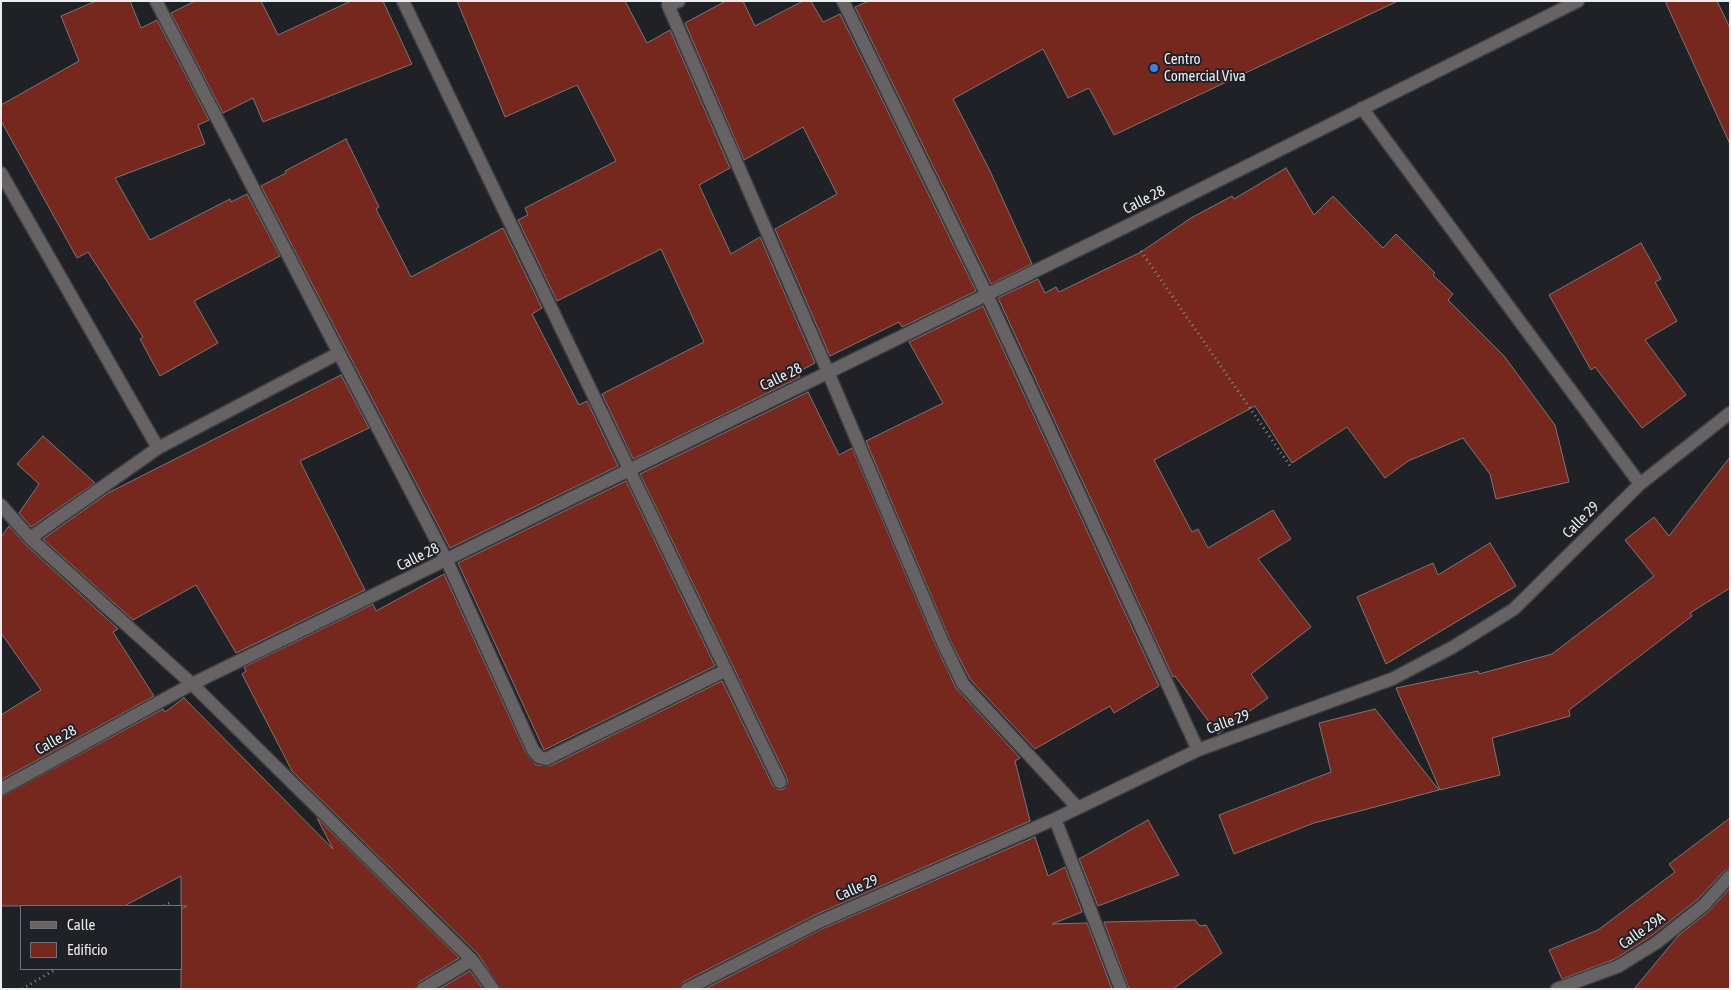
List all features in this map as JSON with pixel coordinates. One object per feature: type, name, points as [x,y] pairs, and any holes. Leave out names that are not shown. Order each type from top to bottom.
[{"type":"street","points":[[156,1],[337,354],[447,561],[533,750],[540,757],[546,759],[726,670]]},
{"type":"street","points":[[403,1],[780,782]]},
{"type":"street","points":[[679,1],[668,5],[963,684],[1077,807]]},
{"type":"street","points":[[843,1],[986,294],[1198,750]]},
{"type":"street","name":"Calle 28","points":[[1,789],[192,684],[447,561],[986,294],[1125,228],[1578,1]]},
{"type":"street","points":[[1362,108],[1640,484]]},
{"type":"street","points":[[1,174],[158,448]]},
{"type":"street","points":[[30,538],[158,448],[337,354]]},
{"type":"street","name":"Calle 29","points":[[687,989],[820,922],[1055,819],[1198,750],[1392,679],[1461,642],[1514,609],[1640,484],[1730,413]]},
{"type":"street","points":[[1,505],[30,538],[192,684],[472,960],[493,989]]},
{"type":"street","points":[[1055,819],[1121,989]]},
{"type":"street","name":"Calle 29A","points":[[1557,989],[1619,966],[1656,943],[1704,905],[1730,876]]},
{"type":"street","points":[[423,989],[472,960]]},
{"type":"path","points":[[1125,228],[1290,466]]},
{"type":"path","points":[[166,905],[171,902]]},
{"type":"path","points":[[22,989],[54,970]]},
{"type":"building","points":[[96,1],[130,1],[141,28],[157,20],[209,120],[198,125],[205,144],[115,178],[150,240],[230,199],[231,202],[247,194],[280,256],[194,301],[218,343],[160,376],[140,339],[143,337],[88,252],[77,258],[1,121],[1,105],[79,61],[61,16]]},
{"type":"building","points":[[195,1],[261,1],[278,35],[351,1],[383,1],[412,64],[263,122],[253,98],[223,113],[171,13]]},
{"type":"building","points":[[457,1],[625,1],[647,43],[670,30],[730,168],[699,185],[731,254],[760,237],[815,363],[798,372],[800,377],[633,459],[602,394],[704,342],[661,249],[557,301],[518,220],[528,215],[525,208],[616,161],[577,85],[505,117]]},
{"type":"building","points":[[726,1],[743,1],[755,26],[803,1],[811,1],[823,22],[840,14],[976,291],[902,327],[899,322],[830,356],[775,229],[837,194],[803,127],[744,160],[685,23]]},
{"type":"building","name":"Centro Comercial Viva","points":[[869,1],[1398,1],[1114,135],[1089,88],[1068,98],[1043,49],[953,99],[990,171],[1032,264],[991,284],[855,7]]},
{"type":"building","points":[[1665,1],[1717,1],[1730,28],[1730,144]]},
{"type":"building","points":[[346,139],[379,207],[376,209],[411,277],[503,228],[542,308],[532,314],[579,405],[587,401],[618,466],[450,548],[261,186],[286,173],[285,171]]},
{"type":"building","points":[[1286,168],[1314,215],[1333,196],[1383,248],[1396,234],[1435,273],[1433,275],[1453,294],[1448,300],[1504,356],[1555,425],[1569,482],[1496,499],[1490,474],[1463,438],[1408,461],[1385,478],[1347,427],[1292,463],[1255,406],[1154,460],[1192,532],[1198,529],[1208,548],[1273,510],[1291,539],[1258,559],[1311,627],[1251,674],[1268,698],[1218,734],[1175,676],[1173,677],[998,298],[1038,279],[1045,293],[1056,287],[1059,292],[1141,252],[1191,218],[1232,196],[1234,199]]},
{"type":"building","points":[[1641,243],[1661,279],[1655,282],[1677,321],[1645,340],[1686,395],[1642,428],[1595,367],[1591,370],[1549,295]]},
{"type":"building","points":[[983,306],[1159,686],[1114,713],[1110,706],[1035,749],[970,679],[950,640],[866,441],[943,403],[909,342]]},
{"type":"building","points":[[341,375],[369,428],[300,461],[365,590],[236,653],[196,585],[133,620],[43,539],[108,493]]},
{"type":"building","points":[[808,392],[839,455],[852,448],[936,646],[956,688],[1020,758],[1015,761],[1030,821],[815,915],[683,982],[679,989],[501,989],[478,954],[292,771],[242,674],[246,671],[244,667],[373,604],[376,611],[444,574],[526,753],[536,765],[550,766],[722,681],[773,786],[779,790],[784,789],[788,783],[787,778],[640,474]]},
{"type":"building","points":[[43,436],[95,483],[31,527],[19,513],[39,484],[17,464]]},
{"type":"building","points":[[1730,457],[1730,588],[1690,613],[1692,616],[1569,710],[1570,716],[1492,738],[1500,775],[1440,790],[1396,688],[1478,671],[1479,674],[1552,654],[1654,576],[1625,540],[1654,517],[1669,536]]},
{"type":"building","points":[[626,481],[715,666],[544,750],[458,563]]},
{"type":"building","points":[[9,526],[25,544],[118,629],[113,632],[154,696],[1,780],[1,715],[41,690],[1,633],[1,537]]},
{"type":"building","points":[[1490,543],[1516,586],[1386,664],[1357,597],[1433,563],[1438,575]]},
{"type":"building","points":[[184,698],[333,849],[317,818],[459,958],[419,982],[415,989],[181,989],[182,908],[187,906],[181,905],[181,876],[126,905],[1,906],[1,797],[163,709],[165,712]]},
{"type":"building","points":[[1375,709],[1439,790],[1314,823],[1234,854],[1219,815],[1331,772],[1319,723]]},
{"type":"building","points":[[1730,818],[1730,868],[1724,871],[1698,899],[1651,936],[1615,959],[1562,979],[1549,950],[1598,930],[1675,872],[1669,864]]},
{"type":"building","points":[[1148,820],[1179,875],[1098,906],[1079,859]]},
{"type":"building","points":[[1035,837],[1048,876],[1065,867],[1082,912],[1052,924],[1087,923],[1112,989],[705,989],[822,929]]},
{"type":"building","points":[[1730,888],[1730,989],[1634,989],[1678,936],[1709,911]]},
{"type":"building","points":[[1195,920],[1200,926],[1206,925],[1222,953],[1173,989],[1129,989],[1104,922]]},
{"type":"building","points":[[470,971],[483,989],[439,989]]},
{"type":"place","name":"Centro Comercial Viva","points":[[1154,68]]}]
